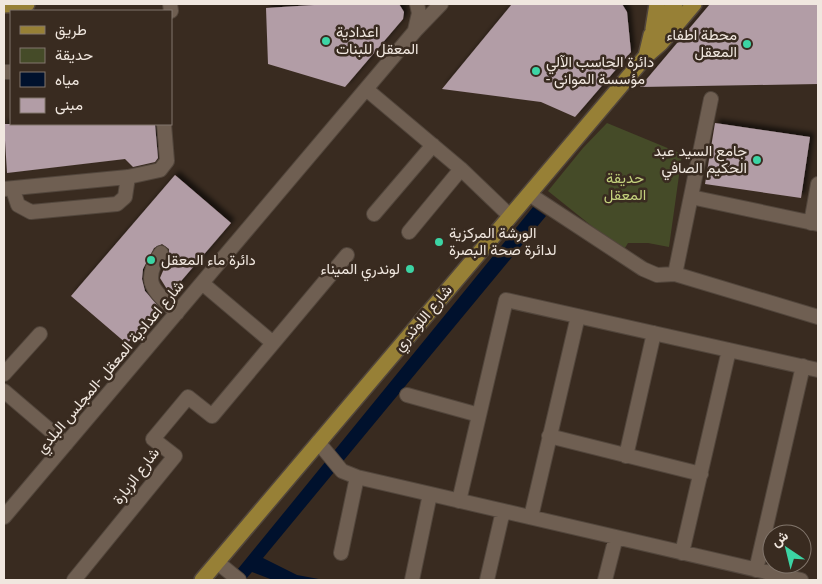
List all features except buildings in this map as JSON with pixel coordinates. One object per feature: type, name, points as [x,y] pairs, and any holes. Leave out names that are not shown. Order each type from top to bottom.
[{"type":"main road","points":[[4,5],[27,4]]},
{"type":"main road","points":[[646,56],[657,4]]},
{"type":"main road","points":[[651,35],[675,4]]},
{"type":"main road","name":"شارع اللوندري","points":[[202,580],[322,448],[528,194],[646,56],[661,43],[694,4]]},
{"type":"street","points":[[414,31],[419,13],[418,4]]},
{"type":"street","name":"شارع اعدادية المعقل -المجلس البلدي","points":[[4,518],[414,31],[441,4]]},
{"type":"street","points":[[366,89],[461,169],[510,216]]},
{"type":"street","points":[[675,274],[711,99]]},
{"type":"street","points":[[128,177],[125,197],[117,204],[31,212],[18,205],[8,189],[128,177],[160,170],[167,161],[164,125]]},
{"type":"street","points":[[374,214],[433,145]]},
{"type":"street","points":[[409,232],[461,169]]},
{"type":"street","points":[[691,197],[815,224],[818,184]]},
{"type":"street","points":[[528,194],[643,269],[657,275],[675,274],[818,317]]},
{"type":"street","points":[[161,253],[152,266],[151,278],[154,290],[176,313]]},
{"type":"street","points":[[202,283],[274,343],[347,256]]},
{"type":"street","points":[[459,501],[506,300],[818,370]]},
{"type":"street","points":[[530,517],[578,316]]},
{"type":"street","points":[[626,456],[654,333]]},
{"type":"street","points":[[4,374],[40,334]]},
{"type":"street","name":"شارع الزبارة","points":[[74,580],[175,456],[153,439],[188,397],[212,416],[274,343]]},
{"type":"street","points":[[682,553],[729,350]]},
{"type":"street","points":[[756,570],[803,366]]},
{"type":"street","points":[[4,391],[66,444]]},
{"type":"street","points":[[407,396],[479,415]]},
{"type":"street","points":[[549,436],[700,474]]},
{"type":"street","points":[[322,448],[342,470],[357,477],[801,580]]},
{"type":"street","points":[[341,553],[357,477]]},
{"type":"street","points":[[412,580],[430,494]]},
{"type":"street","points":[[487,580],[503,511]]},
{"type":"street","points":[[604,580],[616,537]]},
{"type":"street","points":[[218,562],[235,576]]},
{"type":"green space","name":"حديقة المعقل","points":[[607,123],[682,154],[669,247],[648,243],[628,243],[623,251],[548,191],[583,148]]},
{"type":"water","points":[[533,207],[546,216],[263,558],[297,575],[324,580],[273,580],[252,572],[245,580],[229,580]]},
{"type":"place","name":"اعدادية المعقل للبنات","points":[[326,41]]},
{"type":"place","name":"محطة اطفاء المعقل","points":[[747,44]]},
{"type":"place","name":"دائرة الحاسب الآلي - مؤسسة الموانى","points":[[536,71]]},
{"type":"place","name":"جامع السيد عبد الحكيم الصافي","points":[[757,160]]},
{"type":"place","name":"الورشة المركزية لدائرة صحة البصرة","points":[[439,242]]},
{"type":"place","name":"دائرة ماء المعقل","points":[[151,260]]},
{"type":"place","name":"لوندري الميناء","points":[[410,269]]}]
